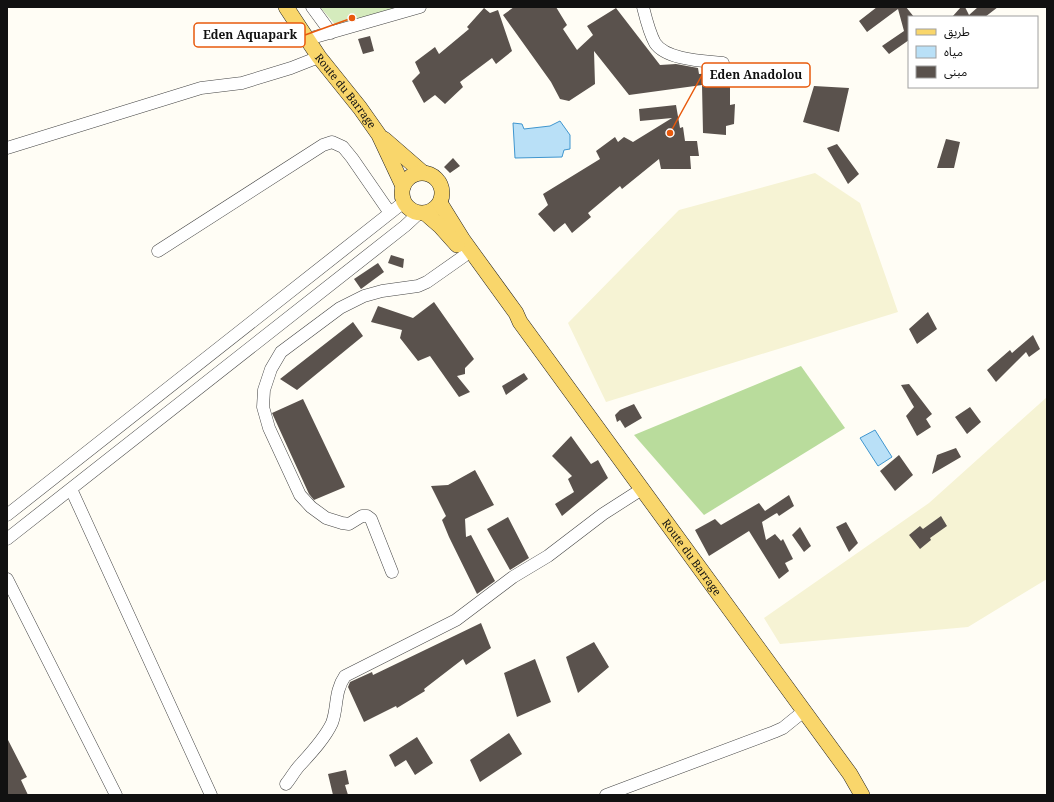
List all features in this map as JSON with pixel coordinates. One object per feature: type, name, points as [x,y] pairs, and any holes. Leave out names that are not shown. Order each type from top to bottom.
[{"type":"main road","name":"Route du Barrage","points":[[286,7],[319,57],[360,108],[379,135],[403,186],[402,197],[404,202],[412,211],[422,213],[440,226],[456,244],[508,314],[513,320],[519,321]]},
{"type":"main road","name":"Route du Barrage","points":[[379,135],[422,172],[434,176],[439,181],[442,189],[440,203],[462,240],[516,313],[519,321],[850,774],[862,795]]},
{"type":"main road","points":[[403,186],[410,176],[422,172]]},
{"type":"main road","points":[[422,213],[434,209],[440,203]]},
{"type":"street","points":[[312,7],[331,32]]},
{"type":"street","points":[[308,39],[420,7]]},
{"type":"street","points":[[643,7],[650,32],[656,44],[661,49],[679,57],[723,63]]},
{"type":"street","points":[[7,148],[201,88],[242,83],[291,68],[319,57]]},
{"type":"street","points":[[158,251],[323,145],[332,142],[343,147],[352,158],[390,213]]},
{"type":"street","points":[[7,515],[404,202]]},
{"type":"street","points":[[7,539],[422,213]]},
{"type":"street","points":[[392,572],[371,519],[367,516],[362,516],[349,524],[326,518],[311,507],[300,495],[269,428],[263,407],[264,390],[271,369],[281,352],[340,308],[364,296],[382,291],[418,286],[427,282],[464,256]]},
{"type":"street","points":[[71,489],[211,795]]},
{"type":"street","points":[[286,784],[315,750],[332,722],[340,683],[345,676],[456,620],[513,577],[548,556],[603,514],[642,489]]},
{"type":"street","points":[[7,579],[116,795]]},
{"type":"street","points":[[606,795],[774,732],[782,728],[804,711]]},
{"type":"shaded area","points":[[815,173],[860,203],[898,312],[606,402],[568,323],[679,210]]},
{"type":"shaded area","points":[[1047,397],[1047,579],[968,627],[780,644],[764,618],[929,503]]},
{"type":"green space","points":[[320,7],[412,7],[339,29]]},
{"type":"green space","points":[[801,366],[845,428],[704,515],[634,435]]},
{"type":"water","points":[[560,121],[570,135],[570,149],[564,150],[562,157],[515,158],[513,123],[522,124],[524,129],[550,126]]},
{"type":"water","points":[[875,430],[892,457],[878,466],[860,438]]},
{"type":"building","points":[[514,7],[556,7],[567,25],[563,29],[577,50],[593,35],[587,26],[616,8],[660,65],[676,64],[698,68],[699,74],[730,72],[730,105],[735,104],[734,124],[726,126],[726,135],[703,133],[702,85],[629,95],[594,51],[595,84],[569,101],[560,99],[551,82],[503,15]]},
{"type":"building","points":[[877,7],[906,7],[913,16],[908,16],[908,41],[889,54],[882,46],[904,31],[898,9],[867,32],[859,21]]},
{"type":"building","points":[[961,7],[965,7],[969,15],[978,7],[998,7],[986,16],[953,16]]},
{"type":"building","points":[[484,8],[490,13],[498,10],[512,51],[496,64],[492,58],[460,82],[463,87],[445,104],[435,95],[424,103],[412,81],[420,73],[415,62],[435,47],[439,54],[469,29],[467,27]]},
{"type":"building","points":[[370,36],[374,51],[363,54],[358,39]]},
{"type":"building","points":[[814,86],[849,88],[839,132],[803,122]]},
{"type":"building","points":[[676,105],[680,128],[683,127],[685,141],[697,141],[699,156],[690,156],[691,169],[661,169],[659,159],[622,189],[620,186],[588,213],[591,217],[572,233],[565,223],[554,232],[538,214],[548,205],[543,194],[600,159],[596,151],[615,137],[618,142],[624,137],[633,142],[672,118],[640,121],[639,109]]},
{"type":"building","points":[[946,139],[960,142],[954,168],[937,168]]},
{"type":"building","points":[[837,144],[859,174],[848,184],[827,148]]},
{"type":"building","points":[[453,158],[460,166],[450,173],[444,167]]},
{"type":"building","points":[[391,255],[404,259],[403,268],[388,263]]},
{"type":"building","points":[[378,263],[384,272],[361,289],[354,279]]},
{"type":"building","points":[[434,302],[474,359],[465,368],[465,374],[457,376],[470,392],[459,397],[430,356],[418,361],[400,338],[402,330],[371,322],[378,306],[413,318]]},
{"type":"building","points":[[928,312],[937,329],[917,344],[909,329]]},
{"type":"building","points":[[353,322],[363,336],[297,390],[280,379]]},
{"type":"building","points":[[1033,335],[1040,349],[1029,357],[1026,352],[996,382],[987,370],[1010,350],[1012,353]]},
{"type":"building","points":[[524,373],[528,379],[506,395],[502,386]]},
{"type":"building","points":[[909,384],[932,414],[926,419],[931,427],[917,436],[906,416],[914,407],[901,385]]},
{"type":"building","points":[[303,399],[345,487],[314,500],[309,494],[272,413]]},
{"type":"building","points":[[634,404],[642,418],[625,428],[620,420],[617,422],[615,415],[620,410]]},
{"type":"building","points":[[970,407],[981,422],[967,434],[955,417]]},
{"type":"building","points":[[571,436],[591,464],[598,460],[608,478],[562,516],[555,504],[574,492],[568,479],[572,476],[552,456]]},
{"type":"building","points":[[956,448],[961,457],[932,474],[937,455]]},
{"type":"building","points":[[899,455],[913,475],[895,491],[880,471]]},
{"type":"building","points":[[475,470],[494,505],[465,519],[466,537],[471,535],[495,581],[477,594],[449,537],[442,520],[446,516],[431,486],[448,485]]},
{"type":"building","points":[[789,495],[794,506],[779,516],[777,513],[762,522],[766,540],[775,534],[781,541],[783,539],[793,559],[785,563],[789,571],[779,579],[749,531],[709,556],[695,530],[715,519],[721,525],[759,503],[765,511]]},
{"type":"building","points":[[941,516],[947,526],[930,538],[931,540],[920,549],[909,535],[920,526],[923,529]]},
{"type":"building","points":[[508,517],[529,558],[510,570],[487,529]]},
{"type":"building","points":[[846,522],[858,543],[849,552],[836,527]]},
{"type":"building","points":[[800,527],[811,546],[804,552],[792,535]]},
{"type":"building","points":[[481,623],[491,648],[466,665],[463,659],[424,689],[425,691],[397,708],[396,706],[364,722],[348,687],[350,682],[372,672],[373,675]]},
{"type":"building","points":[[594,642],[609,667],[578,693],[566,657]]},
{"type":"building","points":[[535,659],[551,702],[517,717],[504,673]]},
{"type":"building","points":[[509,733],[522,754],[480,782],[470,760]]},
{"type":"building","points":[[417,737],[433,763],[415,775],[406,760],[395,767],[389,755]]},
{"type":"building","points":[[7,738],[27,777],[21,780],[28,795],[7,795]]},
{"type":"building","points":[[346,770],[349,784],[345,785],[348,795],[333,795],[328,774]]},
{"type":"place","name":"Eden Aquapark","points":[[352,18]]},
{"type":"place","name":"Eden Anadolou","points":[[670,133]]}]
